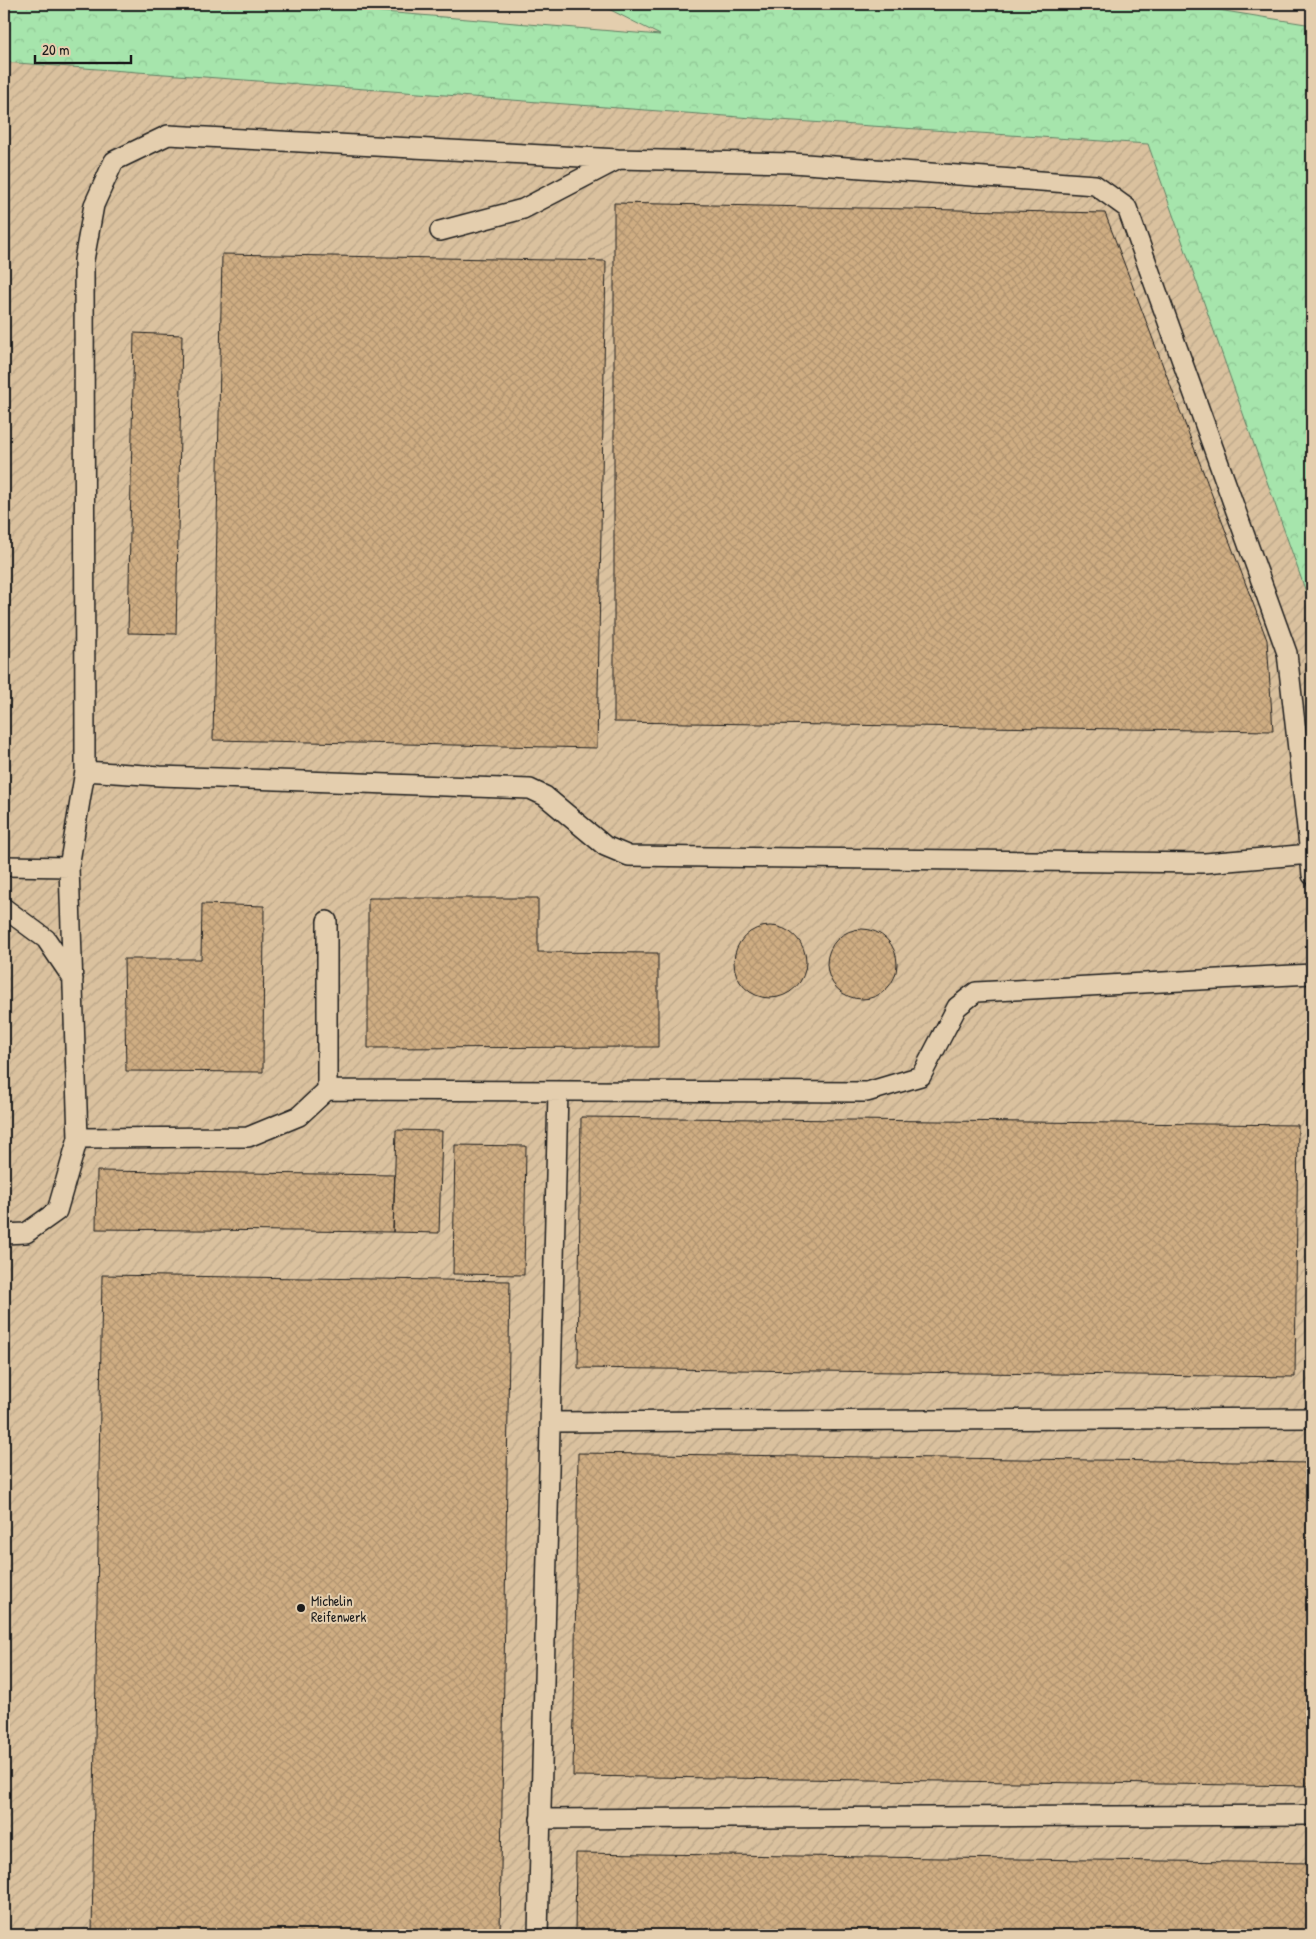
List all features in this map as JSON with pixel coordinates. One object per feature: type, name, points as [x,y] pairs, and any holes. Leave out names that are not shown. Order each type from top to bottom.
[{"type":"lane","points":[[4,1234],[26,1233],[57,1211],[78,1138],[69,867],[85,771],[84,260],[94,205],[114,161],[168,135],[618,159],[792,163],[1095,185],[1127,208],[1287,653],[1312,875]]},
{"type":"lane","points":[[440,231],[523,209],[618,159]]},
{"type":"lane","points":[[85,771],[169,776],[530,789],[545,796],[605,846],[628,856],[1205,863],[1310,854]]},
{"type":"lane","points":[[4,866],[69,867]]},
{"type":"lane","points":[[4,908],[46,939],[73,979]]},
{"type":"lane","points":[[327,921],[327,1090]]},
{"type":"lane","points":[[78,1138],[248,1137],[299,1116],[327,1090],[867,1092],[921,1076],[957,1007],[976,992],[1312,974]]},
{"type":"lane","points":[[538,1935],[558,1091]]},
{"type":"lane","points":[[551,1422],[1312,1418]]},
{"type":"lane","points":[[540,1819],[1312,1815]]},
{"type":"shaded area","points":[[4,62],[779,120],[1149,144],[1312,609],[1312,1935],[4,1935]]},
{"type":"green space","points":[[4,4],[287,4],[660,35],[599,4],[1181,4],[1312,25],[1312,609],[1148,144],[779,120],[4,62]]},
{"type":"building","points":[[614,203],[1105,213],[1267,640],[1273,731],[614,722]]},
{"type":"building","points":[[222,254],[606,261],[597,748],[213,740]]},
{"type":"building","points":[[134,333],[182,335],[176,634],[128,633]]},
{"type":"building","points":[[368,898],[538,898],[538,952],[658,953],[658,1047],[368,1048]]},
{"type":"building","points":[[202,904],[264,906],[263,1072],[126,1071],[124,959],[201,959]]},
{"type":"building","points":[[770,926],[790,932],[800,942],[806,962],[800,982],[790,992],[770,998],[750,992],[740,982],[734,962],[740,942],[750,932]]},
{"type":"building","points":[[869,929],[882,935],[891,944],[895,950],[897,964],[895,978],[887,989],[876,997],[855,999],[848,997],[837,989],[829,978],[827,957],[829,950],[837,939],[848,931]]},
{"type":"building","points":[[581,1117],[1298,1125],[1295,1377],[578,1368]]},
{"type":"building","points":[[396,1130],[442,1131],[439,1233],[393,1232]]},
{"type":"building","points":[[455,1145],[526,1146],[524,1275],[453,1274]]},
{"type":"building","points":[[97,1171],[395,1175],[393,1232],[96,1229]]},
{"type":"building","name":"Michelin Reifenwerk","points":[[102,1275],[510,1281],[500,1935],[92,1935]]},
{"type":"building","points":[[578,1453],[1312,1463],[1312,1786],[573,1776]]},
{"type":"building","points":[[576,1853],[1312,1863],[1312,1935],[575,1935]]},
{"type":"place","name":"Michelin Reifenwerk","points":[[301,1608]]}]
